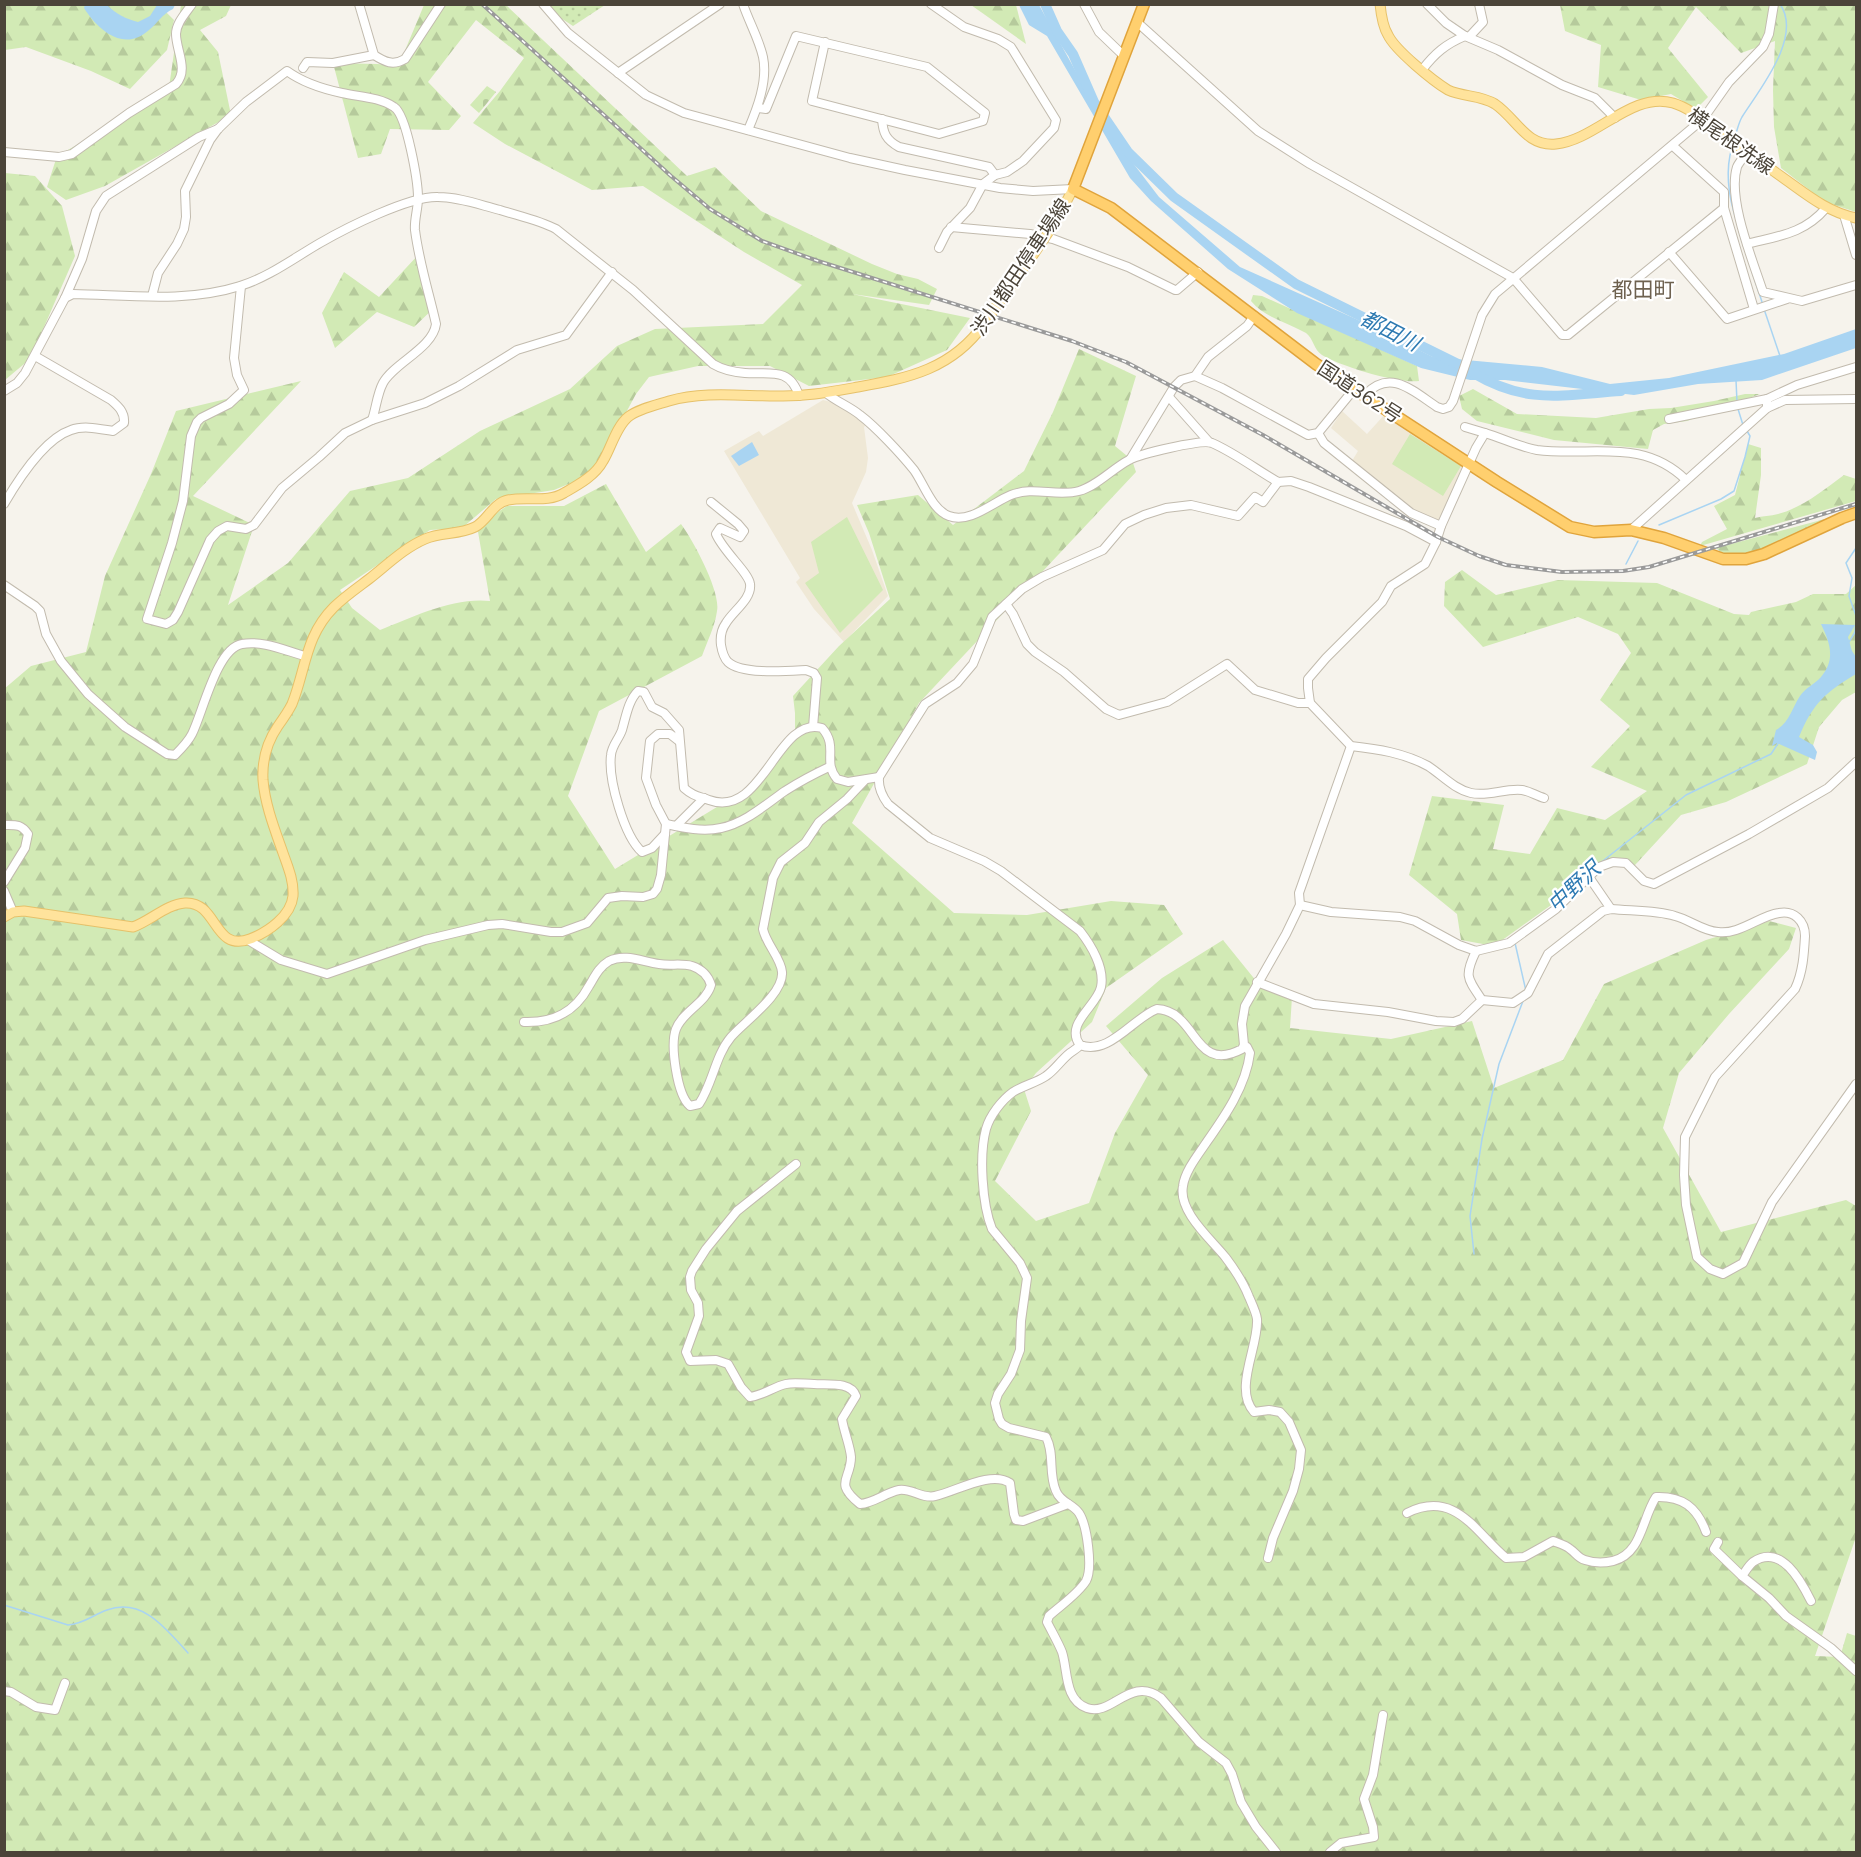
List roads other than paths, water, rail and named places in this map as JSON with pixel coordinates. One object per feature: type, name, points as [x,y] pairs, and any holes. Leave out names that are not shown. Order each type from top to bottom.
[{"type":"highway","points":[[1073,189],[1144,4]]},
{"type":"highway","name":"国道362号","points":[[1073,189],[1111,208],[1316,364],[1570,527],[1594,532],[1631,530],[1664,538],[1723,559],[1746,559],[1764,554],[1857,513]]},
{"type":"main road","name":"横尾根洗線","points":[[1380,4],[1387,35],[1401,52],[1448,89],[1462,95],[1486,99],[1506,112],[1529,138],[1542,145],[1581,139],[1634,108],[1659,102],[1673,103],[1703,120],[1826,208],[1857,218]]},
{"type":"main road","name":"渋川都田停車場線","points":[[248,940],[267,930],[287,913],[293,897],[291,876],[271,818],[263,780],[265,751],[276,729],[290,709],[313,636],[336,605],[405,550],[440,534],[464,531],[477,526],[505,500],[560,496],[593,474],[602,464],[624,420],[631,415],[671,400],[704,395],[799,396],[826,393],[905,379],[939,364],[962,350],[973,339],[1056,221],[1073,189]]},
{"type":"main road","points":[[9,915],[24,911],[133,927],[145,923],[172,907],[183,903],[196,904],[207,911],[223,936],[232,940],[248,940]]},
{"type":"street","points":[[4,152],[59,157],[72,154],[129,113],[176,84],[180,79],[182,67],[176,32],[192,4]]},
{"type":"street","points":[[359,4],[374,55]]},
{"type":"street","points":[[303,68],[307,62],[333,63],[374,55],[388,63],[398,63],[405,59],[441,4]]},
{"type":"street","points":[[543,4],[568,33],[646,95],[670,108],[850,158],[983,184],[1033,191],[1073,189]]},
{"type":"street","points":[[618,73],[720,4]]},
{"type":"street","points":[[743,4],[764,63],[758,108],[748,130]]},
{"type":"street","points":[[931,4],[964,27],[1011,46],[1056,120],[1054,129],[1023,161],[1007,172],[995,175],[983,184],[970,208],[951,227],[939,248]]},
{"type":"street","points":[[1084,4],[1099,32],[1124,55]]},
{"type":"street","points":[[1427,4],[1446,23],[1467,36],[1498,50],[1550,79],[1595,98],[1615,118]]},
{"type":"street","points":[[1422,70],[1436,51],[1467,36],[1484,22],[1479,4]]},
{"type":"street","points":[[1365,395],[1380,383],[1390,381],[1404,385],[1443,409],[1449,407],[1482,315],[1490,301],[1513,278],[1703,120],[1728,82],[1763,47],[1769,34],[1774,4]]},
{"type":"street","points":[[1138,23],[1258,131],[1310,164],[1513,278],[1562,335],[1568,335],[1724,208]]},
{"type":"street","points":[[758,108],[766,109],[796,36],[825,42],[927,67],[986,113],[983,121],[939,134],[812,101],[825,42]]},
{"type":"street","points":[[152,296],[158,273],[184,229],[185,191],[210,140],[246,102],[287,71],[309,83],[390,104],[400,111],[406,129],[418,199],[415,228],[436,324],[427,341],[383,383],[372,420]]},
{"type":"street","points":[[882,119],[884,135],[899,147],[989,166],[995,175]]},
{"type":"street","points":[[4,391],[25,374],[35,356],[65,298],[81,259],[96,211],[106,196],[199,137],[218,129]]},
{"type":"street","points":[[1673,146],[1724,192],[1724,208],[1755,309]]},
{"type":"street","points":[[1748,152],[1737,166],[1736,201],[1767,305]]},
{"type":"street","points":[[65,298],[73,294],[152,296],[204,293],[241,286],[269,274],[323,241],[399,205],[438,196],[464,200],[544,222],[612,272],[713,364],[724,370],[745,373],[774,372],[792,381],[799,396]]},
{"type":"street","points":[[1747,244],[1798,232],[1808,226],[1826,208]]},
{"type":"street","points":[[1844,215],[1857,255]]},
{"type":"street","points":[[951,227],[1030,234],[1053,239],[1128,267],[1174,290],[1198,272]]},
{"type":"street","points":[[1669,252],[1727,319],[1789,299]]},
{"type":"street","points":[[241,286],[234,358],[237,375],[244,390],[229,404],[201,418],[191,436],[188,471],[180,511],[147,619],[166,624],[173,621],[192,585],[210,540],[218,531],[227,525],[246,529],[254,525],[282,488],[345,433],[372,420],[425,403],[459,386],[517,350],[566,335],[612,272]]},
{"type":"street","points":[[1763,292],[1802,302],[1857,285]]},
{"type":"street","points":[[1131,458],[1181,380],[1195,376],[1208,357],[1246,326],[1254,316]]},
{"type":"street","points":[[4,504],[37,457],[55,438],[71,430],[85,428],[113,431],[124,423],[125,417],[111,400],[35,356]]},
{"type":"street","points":[[1631,530],[1767,404],[1797,385],[1857,367]]},
{"type":"street","points":[[1195,376],[1222,388],[1308,435],[1318,433],[1355,388]]},
{"type":"street","points":[[826,393],[853,409],[868,422],[912,468],[939,510],[946,516],[964,517],[981,511],[1012,494],[1022,492],[1077,491],[1093,485],[1131,458],[1159,449],[1209,442]]},
{"type":"street","points":[[1168,397],[1209,442],[1278,482],[1291,481],[1309,487],[1406,526],[1436,542]]},
{"type":"street","points":[[1669,419],[1785,400],[1857,399]]},
{"type":"street","points":[[1465,427],[1534,449],[1562,452],[1622,451],[1654,458],[1672,467],[1686,480]]},
{"type":"street","points":[[1318,433],[1324,443],[1411,513],[1441,526]]},
{"type":"street","points":[[1485,433],[1425,564],[1391,586],[1382,602],[1312,673],[1308,679],[1310,702],[1351,746],[1381,750],[1413,759],[1429,767],[1457,787],[1471,793],[1487,795],[1522,790],[1544,798]]},
{"type":"street","points":[[1080,1045],[1075,1035],[1077,1026],[1096,998],[1101,987],[1101,977],[1096,958],[1080,931],[1001,871],[984,861],[930,838],[883,798],[879,777],[925,704],[957,683],[973,664],[992,617],[1022,589],[1042,577],[1103,550],[1125,524],[1144,515],[1166,508],[1191,505],[1238,516],[1255,496],[1263,502],[1278,482]]},
{"type":"street","points":[[711,502],[744,531],[740,537],[720,528],[716,534],[724,549],[745,574],[750,585],[744,601],[729,617],[722,632],[721,648],[724,655],[728,662],[740,669],[806,670],[814,674],[817,678],[813,727]]},
{"type":"street","points":[[4,585],[40,611],[46,634],[61,661],[88,694],[125,727],[167,754],[175,755],[191,736],[219,664],[230,649],[238,644],[259,644],[305,656]]},
{"type":"street","points":[[1006,604],[1027,644],[1035,652],[1064,672],[1106,709],[1119,715],[1167,702],[1227,664],[1255,690],[1298,703],[1310,702]]},
{"type":"street","points":[[665,834],[652,848],[642,852],[635,844],[626,825],[614,792],[610,756],[621,732],[624,717],[638,691],[644,692],[652,707],[673,722],[679,730],[684,788],[693,796],[716,803],[725,803],[746,792],[758,782],[790,740],[807,728],[813,727],[822,729],[831,741],[830,767],[837,779],[848,782],[879,777]]},
{"type":"street","points":[[248,940],[281,960],[327,975],[425,940],[488,925],[502,924],[562,932],[587,923],[608,898],[643,897],[652,894],[657,889],[661,875],[666,824],[646,778],[650,741],[658,734],[670,734],[679,741]]},
{"type":"street","points":[[1080,1045],[1089,1047],[1114,1039],[1157,1009],[1178,1016],[1202,1048],[1211,1054],[1234,1053],[1242,1049],[1245,1006],[1300,905],[1299,893],[1351,746]]},
{"type":"street","points":[[1300,905],[1331,912],[1400,917],[1415,921],[1459,945],[1476,951],[1509,943],[1556,909],[1599,867],[1613,862],[1626,863],[1644,881],[1653,884],[1749,834],[1828,788],[1857,762]]},
{"type":"street","points":[[666,824],[690,830],[720,829],[758,811],[811,775],[830,767]]},
{"type":"street","points":[[524,1022],[553,1019],[570,1010],[584,995],[601,966],[612,960],[633,958],[660,965],[692,966],[704,973],[711,985],[709,991],[676,1029],[674,1044],[678,1081],[683,1098],[690,1106],[699,1104],[714,1075],[726,1043],[743,1023],[761,1008],[777,988],[781,979],[781,967],[764,936],[763,929],[773,878],[781,862],[804,843],[819,822],[847,799],[865,780]]},
{"type":"street","points":[[676,826],[704,798]]},
{"type":"street","points":[[4,825],[17,825],[24,828],[28,834],[25,848],[4,882]]},
{"type":"street","points":[[1589,877],[1611,909]]},
{"type":"street","points":[[4,891],[9,915]]},
{"type":"street","points":[[1476,951],[1467,974],[1469,982],[1482,1000],[1513,1003],[1528,993],[1548,954],[1603,911],[1611,909],[1674,915],[1720,933],[1779,913],[1798,917],[1805,928],[1800,978],[1795,989],[1715,1077],[1685,1137],[1686,1204],[1697,1257],[1710,1269],[1723,1274],[1743,1263],[1772,1203],[1857,1084]]},
{"type":"street","points":[[1257,982],[1314,1004],[1388,1012],[1436,1021],[1454,1022],[1462,1019],[1482,1000]]},
{"type":"street","points":[[1080,1045],[1048,1075],[1010,1094],[999,1105],[987,1127],[983,1157],[986,1208],[990,1225],[1020,1263],[1027,1278],[1021,1321],[1020,1350],[1011,1374],[995,1403],[999,1419],[1009,1428],[1046,1437],[1050,1444],[1052,1477],[1056,1492],[1078,1511],[1084,1524],[1087,1543],[1085,1581],[1047,1619],[1062,1651],[1067,1681],[1081,1705],[1089,1709],[1101,1708],[1140,1690],[1161,1698],[1199,1742],[1226,1763],[1242,1802],[1256,1827],[1276,1852]]},
{"type":"street","points":[[1244,1045],[1250,1053],[1239,1088],[1227,1112],[1197,1157],[1183,1184],[1182,1193],[1183,1201],[1198,1224],[1235,1270],[1256,1314],[1256,1337],[1247,1373],[1248,1401],[1254,1412],[1269,1410],[1280,1412],[1289,1422],[1301,1450],[1293,1491],[1273,1538],[1268,1558]]},
{"type":"street","points":[[796,1164],[737,1211],[706,1249],[692,1271],[691,1290],[698,1303],[699,1316],[687,1346],[686,1352],[690,1360],[716,1360],[725,1363],[733,1370],[741,1387],[750,1397],[759,1396],[784,1384],[793,1383],[833,1384],[854,1391],[856,1396],[842,1419],[851,1458],[845,1483],[849,1494],[860,1504],[902,1490],[933,1497],[967,1485],[999,1479],[1010,1483],[1016,1520],[1023,1521],[1068,1504]]},
{"type":"street","points":[[1407,1513],[1431,1505],[1453,1511],[1474,1525],[1506,1558],[1524,1557],[1553,1541],[1569,1547],[1577,1556],[1585,1560],[1604,1563],[1627,1556],[1637,1542],[1650,1506],[1656,1497],[1672,1496],[1693,1508],[1706,1532]]},
{"type":"street","points":[[1718,1542],[1714,1549],[1742,1576],[1769,1598],[1786,1616],[1831,1648],[1857,1671]]},
{"type":"street","points":[[1742,1576],[1752,1562],[1764,1557],[1778,1558],[1790,1567],[1804,1586],[1810,1601]]},
{"type":"street","points":[[4,1691],[11,1692],[36,1707],[55,1710],[65,1683]]},
{"type":"street","points":[[1330,1852],[1341,1843],[1374,1837],[1364,1799],[1373,1775],[1383,1715]]},
{"type":"water","points":[[85,5],[107,5],[121,16],[138,22],[150,16],[157,5],[175,5],[140,37],[121,39],[104,31],[84,8]]},
{"type":"water","points":[[1019,5],[1039,5],[1110,133],[1159,197],[1240,267],[1356,319],[1433,357],[1542,367],[1610,384],[1669,378],[1784,354],[1856,329],[1856,348],[1762,380],[1698,384],[1634,395],[1505,380],[1470,380],[1421,368],[1297,313],[1228,269],[1151,201],[1130,178],[1047,36],[1029,25]]},
{"type":"water","points":[[752,442],[759,455],[739,466],[731,456]]},
{"type":"water","points":[[1821,624],[1855,625],[1848,637],[1856,657],[1856,674],[1828,693],[1815,707],[1804,725],[1799,737],[1813,745],[1817,752],[1815,760],[1777,743],[1772,746],[1776,730],[1787,719],[1802,693],[1821,677],[1829,664],[1829,644]]},
{"type":"waterway","name":"都田川","points":[[1045,4],[1057,31],[1073,54],[1094,102],[1128,152],[1174,197],[1296,284],[1460,365]]},
{"type":"waterway","points":[[1734,139],[1739,122],[1768,78],[1783,47],[1786,17],[1780,4]]},
{"type":"waterway","points":[[1732,147],[1729,185],[1737,222]]},
{"type":"waterway","points":[[1741,238],[1763,305]]},
{"type":"waterway","points":[[1764,309],[1780,356]]},
{"type":"waterway","name":"都田川","points":[[1473,373],[1510,390],[1528,394],[1562,396],[1621,391]]},
{"type":"waterway","points":[[1736,380],[1737,402]]},
{"type":"waterway","points":[[1738,409],[1743,425]]},
{"type":"waterway","points":[[1659,525],[1721,499],[1734,491],[1750,436],[1747,431]]},
{"type":"waterway","points":[[1626,564],[1638,541]]},
{"type":"waterway","name":"中野沢","points":[[1856,548],[1846,563],[1852,578],[1849,596],[1856,616]]},
{"type":"waterway","name":"中野沢","points":[[1849,642],[1855,632],[1856,619]]},
{"type":"waterway","name":"中野沢","points":[[1599,864],[1686,795],[1771,754],[1779,742]]},
{"type":"waterway","name":"中野沢","points":[[1515,943],[1526,991]]},
{"type":"waterway","name":"中野沢","points":[[1474,1254],[1470,1216],[1482,1139],[1499,1064],[1523,1001]]},
{"type":"waterway","points":[[4,1605],[68,1625],[107,1610],[120,1607],[132,1608],[143,1612],[163,1626],[188,1653]]},
{"type":"railway","points":[[482,4],[671,176],[710,209],[762,241],[818,261],[1072,341],[1126,362],[1263,435],[1438,537],[1479,556],[1506,565],[1562,572],[1623,571],[1649,567],[1856,504]]},
{"type":"district","name":"都田町","points":[[1643,290]]}]
